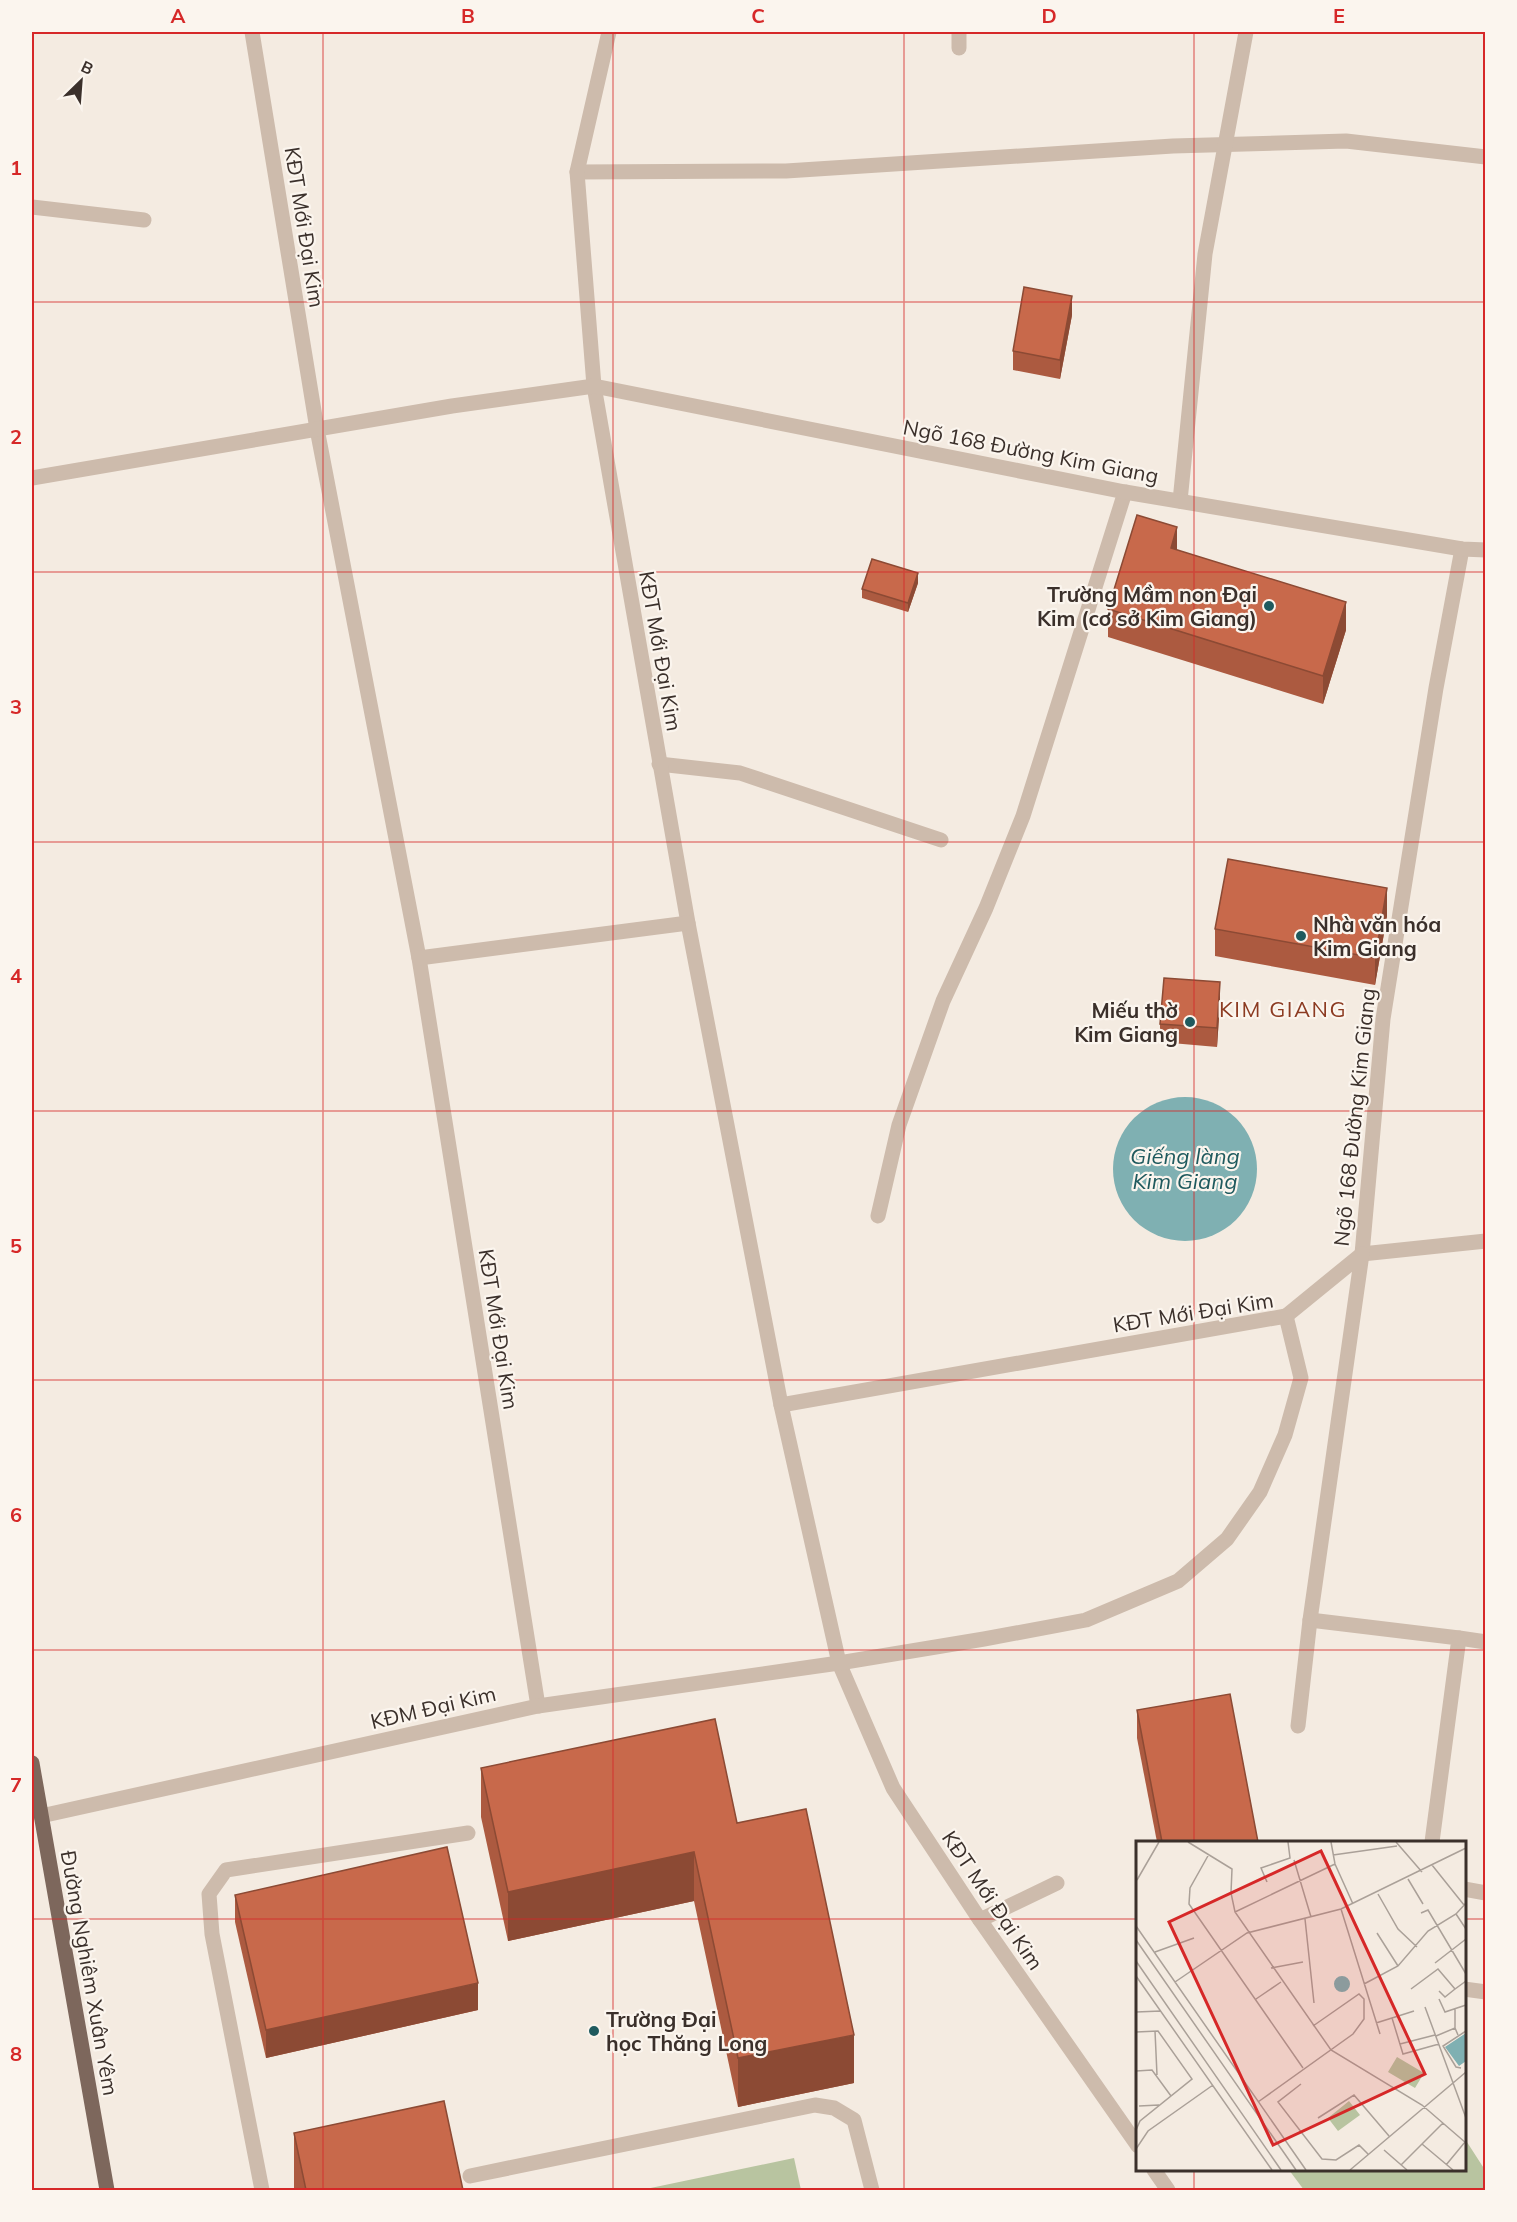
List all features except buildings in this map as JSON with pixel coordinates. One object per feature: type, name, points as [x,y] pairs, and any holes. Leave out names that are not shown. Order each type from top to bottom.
[{"type":"main road","name":"Đường Nghiêm Xuân Yêm","points":[[32,1763],[107,2190]]},
{"type":"street","name":"KĐT Mới Đại Kim","points":[[252,32],[317,429],[419,958],[538,1706]]},
{"type":"street","name":"KĐT Mới Đại Kim","points":[[609,32],[577,172],[594,386],[688,923],[781,1405],[839,1663],[893,1788],[980,1920],[1136,2145]]},
{"type":"street","points":[[959,32],[959,48]]},
{"type":"street","points":[[1180,501],[1205,254],[1246,32]]},
{"type":"street","points":[[577,172],[786,171],[1225,144],[1346,141],[1485,157]]},
{"type":"street","points":[[32,207],[144,220]]},
{"type":"street","points":[[32,477],[452,406],[594,386]]},
{"type":"street","name":"Ngõ 168 Đường Kim Giang","points":[[594,386],[1125,492],[1462,549],[1485,550]]},
{"type":"street","points":[[878,1216],[899,1125],[943,1001],[986,908],[1023,816],[1125,492]]},
{"type":"street","name":"Ngõ 168 Đường Kim Giang","points":[[1298,1726],[1310,1620],[1362,1254],[1383,1019],[1436,688],[1462,549]]},
{"type":"street","points":[[659,764],[740,773],[941,840]]},
{"type":"street","points":[[419,958],[688,923]]},
{"type":"street","points":[[1286,1316],[1362,1254],[1485,1241]]},
{"type":"street","name":"KĐT Mới Đại Kim","points":[[781,1405],[1286,1316],[1301,1378],[1285,1435],[1260,1492],[1227,1539],[1178,1581],[1086,1620],[839,1663]]},
{"type":"street","points":[[1310,1620],[1485,1642]]},
{"type":"street","points":[[1432,1841],[1459,1638]]},
{"type":"street","name":"KĐM Đại Kim","points":[[41,1816],[538,1706],[839,1663]]},
{"type":"street","points":[[262,2190],[212,1934],[209,1894],[226,1870],[468,1833]]},
{"type":"street","points":[[980,1920],[1057,1883]]},
{"type":"street","points":[[1466,1889],[1485,1893]]},
{"type":"street","points":[[1466,1989],[1485,1992]]},
{"type":"street","points":[[470,2175],[815,2105],[834,2108],[854,2120],[872,2190]]},
{"type":"street","points":[[1155,2171],[1168,2190]]},
{"type":"green space","points":[[1466,2141],[1485,2170],[1485,2190],[1304,2190],[1290,2171],[1466,2171]]},
{"type":"green space","points":[[794,2158],[801,2190],[641,2190]]},
{"type":"water","name":"Giếng làng Kim Giang","points":[[1185,1097],[1212,1103],[1225,1109],[1236,1118],[1245,1129],[1251,1142],[1257,1169],[1251,1196],[1245,1209],[1236,1220],[1225,1229],[1212,1235],[1185,1241],[1158,1235],[1145,1229],[1134,1220],[1125,1209],[1119,1196],[1113,1169],[1119,1142],[1125,1129],[1134,1118],[1145,1109],[1158,1103]]},
{"type":"place","name":"Trường Mầm non Đại Kim (cơ sở Kim Giang)","points":[[1269,606]]},
{"type":"place","name":"Nhà văn hóa Kim Giang","points":[[1301,936]]},
{"type":"place","name":"Miếu thờ Kim Giang","points":[[1190,1022]]},
{"type":"place","name":"Trường Đại học Thăng Long","points":[[594,2031]]},
{"type":"district","name":"KIM GIANG","points":[[1283,1009]]}]
